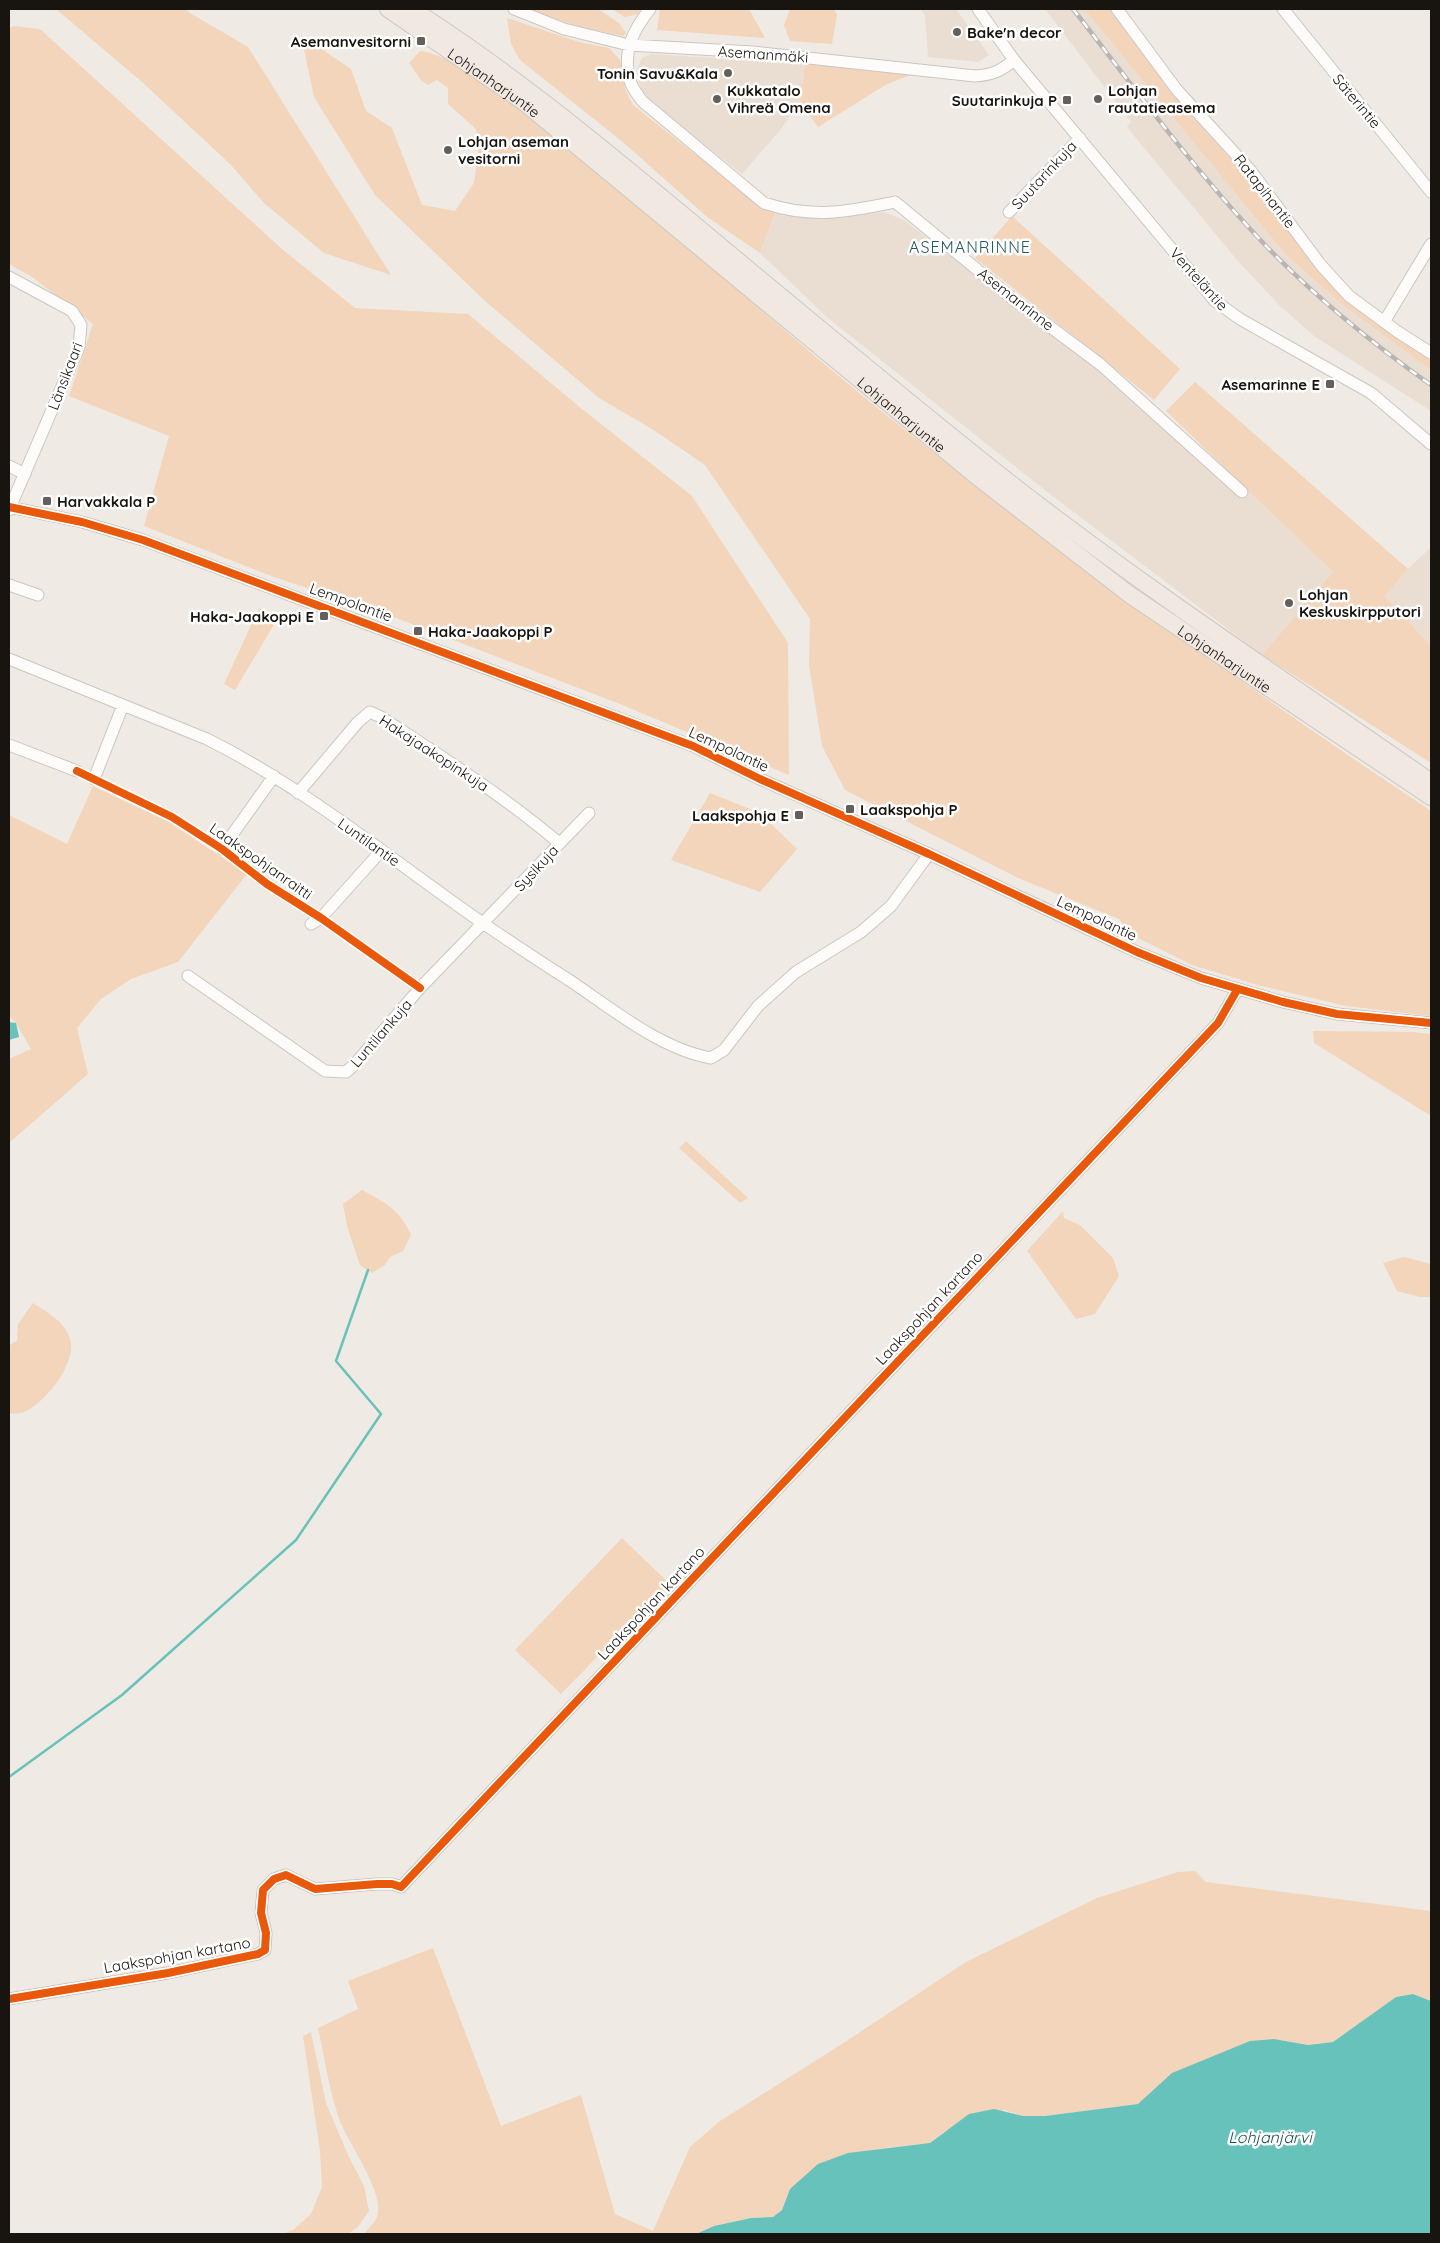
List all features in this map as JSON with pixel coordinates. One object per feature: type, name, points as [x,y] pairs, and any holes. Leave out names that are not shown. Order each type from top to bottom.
[{"type":"highway","name":"Lohjanharjuntie","points":[[388,9],[525,103],[973,472],[1130,595],[1431,797]]},
{"type":"highway","name":"Lohjanharjuntie","points":[[412,9],[508,75],[613,157],[989,466],[1138,578],[1431,782]]},
{"type":"street","name":"Asemanmäki","points":[[514,9],[564,29],[629,45],[753,52],[975,76],[990,76],[1014,60]]},
{"type":"street","points":[[629,45],[635,28],[650,9]]},
{"type":"street","name":"Venteläntie","points":[[978,9],[1014,60],[1215,301],[1240,319],[1371,393],[1431,444]]},
{"type":"street","name":"Ratapihantie","points":[[1117,9],[1177,90],[1251,171],[1320,264],[1349,296],[1431,353]]},
{"type":"street","name":"Säterintie","points":[[1283,9],[1431,192]]},
{"type":"street","name":"Asemanrinne","points":[[629,45],[630,81],[642,101],[764,202],[789,211],[825,213],[894,202],[1013,299],[1100,364],[1242,492]]},
{"type":"street","name":"Suutarinkuja","points":[[1009,212],[1080,138]]},
{"type":"street","points":[[1384,322],[1431,244]]},
{"type":"street","name":"Länsikaari","points":[[9,277],[72,310],[81,326],[79,347],[9,508]]},
{"type":"street","points":[[9,466],[25,474]]},
{"type":"street","name":"Lempolantie","points":[[9,508],[82,522],[144,540],[482,665],[693,746],[1137,952],[1201,978],[1237,990],[1338,1014],[1431,1023]]},
{"type":"street","points":[[9,585],[38,595]]},
{"type":"street","name":"Luntilantie","points":[[9,659],[207,739],[274,776],[382,850],[483,924],[644,1031],[697,1055],[710,1058],[724,1050],[758,1006],[796,972],[861,932],[891,906],[928,854]]},
{"type":"street","points":[[94,779],[123,705]]},
{"type":"street","name":"Hakajaakopinkuja","points":[[298,792],[358,722],[370,712],[382,717],[468,774],[531,819],[559,843]]},
{"type":"street","points":[[9,744],[77,771]]},
{"type":"street","points":[[222,849],[274,776]]},
{"type":"street","name":"Sysikuja","points":[[483,924],[589,813]]},
{"type":"street","points":[[312,924],[321,918],[382,850]]},
{"type":"street","name":"Luntilankuja","points":[[188,976],[325,1071],[346,1072],[354,1066],[420,988],[483,924]]},
{"type":"street","name":"Laakspohjan kartano","points":[[9,1999],[168,1973],[258,1954],[265,1950],[266,1933],[261,1913],[263,1890],[274,1879],[286,1875],[315,1889],[384,1884],[401,1887],[1218,1023],[1237,990]]},
{"type":"shaded area","points":[[56,9],[185,9],[248,47],[391,275],[324,253],[264,203],[230,164],[142,82]]},
{"type":"shaded area","points":[[526,9],[598,9],[619,23],[626,33],[623,36],[580,27]]},
{"type":"shaded area","points":[[612,9],[642,9],[638,14],[625,17]]},
{"type":"shaded area","points":[[660,9],[749,9],[765,38],[657,30]]},
{"type":"shaded area","points":[[790,9],[834,9],[837,15],[832,44],[790,41],[784,25]]},
{"type":"shaded area","points":[[921,9],[956,9],[989,55],[978,62],[928,57],[925,15]]},
{"type":"shaded area","points":[[1045,9],[1084,9],[1286,255],[1344,306],[1431,370],[1431,411],[1314,336],[1279,305],[1236,259],[1127,127],[1131,122]]},
{"type":"shaded area","points":[[1084,9],[1110,9],[1176,98],[1260,192],[1317,267],[1431,358],[1431,370],[1344,306],[1286,255]]},
{"type":"shaded area","points":[[507,18],[579,42],[609,48],[620,60],[625,89],[633,105],[763,208],[775,212],[760,253],[706,216],[624,143],[520,60],[511,44]]},
{"type":"shaded area","points":[[14,26],[40,29],[282,249],[355,308],[468,314],[582,409],[692,496],[788,643],[789,775],[620,704],[391,616],[274,577],[144,526],[169,436],[69,396],[93,324],[32,277],[9,264],[9,28]]},
{"type":"shaded area","points":[[301,35],[351,69],[366,111],[392,128],[422,205],[455,211],[474,183],[478,154],[476,129],[448,104],[448,88],[437,80],[428,85],[421,80],[409,63],[420,51],[438,56],[461,68],[513,104],[671,233],[875,406],[942,460],[1079,564],[1218,665],[1431,811],[1431,1016],[1346,1006],[1261,986],[1192,965],[1132,935],[1119,919],[1018,878],[845,790],[822,746],[809,665],[810,619],[705,465],[652,429],[599,398],[485,301],[375,195],[314,97]]},
{"type":"shaded area","points":[[651,54],[805,64],[800,102],[781,129],[742,174],[651,103],[642,92],[636,71],[642,58]]},
{"type":"shaded area","points":[[805,64],[911,75],[887,84],[818,127],[800,102]]},
{"type":"shaded area","points":[[775,212],[792,216],[823,217],[883,212],[904,220],[1232,473],[1333,572],[1262,655],[1046,491],[829,319],[760,253]]},
{"type":"shaded area","points":[[1012,216],[1180,369],[1154,400],[975,258]]},
{"type":"shaded area","points":[[1195,382],[1408,569],[1385,596],[1431,646],[1431,763],[1262,655],[1333,572],[1166,411]]},
{"type":"shaded area","points":[[1431,547],[1431,646],[1385,596],[1408,569]]},
{"type":"shaded area","points":[[259,608],[278,618],[235,690],[224,684]]},
{"type":"shaded area","points":[[93,786],[169,822],[247,874],[178,962],[131,979],[101,999],[77,1028],[88,1074],[9,1143],[9,1059],[31,1049],[16,1023],[9,1016],[9,815],[67,844]]},
{"type":"shaded area","points":[[710,793],[760,813],[797,849],[760,892],[671,860]]},
{"type":"shaded area","points":[[1313,1031],[1412,1032],[1431,1034],[1431,1116],[1314,1043]]},
{"type":"shaded area","points":[[686,1141],[748,1198],[740,1203],[679,1148]]},
{"type":"shaded area","points":[[362,1190],[397,1213],[411,1235],[403,1251],[390,1257],[385,1265],[372,1273],[360,1265],[347,1226],[343,1204]]},
{"type":"shaded area","points":[[1063,1211],[1064,1218],[1080,1225],[1113,1258],[1119,1276],[1095,1314],[1076,1319],[1027,1251]]},
{"type":"shaded area","points":[[1404,1257],[1431,1264],[1431,1297],[1420,1297],[1397,1291],[1383,1263]]},
{"type":"shaded area","points":[[33,1303],[53,1316],[65,1329],[71,1344],[70,1355],[59,1378],[42,1399],[24,1412],[9,1414],[9,1345],[17,1341],[18,1324]]},
{"type":"shaded area","points":[[622,1538],[669,1583],[561,1694],[515,1650]]},
{"type":"shaded area","points":[[1195,1871],[1206,1882],[1431,1911],[1431,2001],[1413,1994],[1396,1997],[1333,2042],[1308,2045],[1274,2039],[1138,2104],[1045,2116],[1023,2116],[1004,2110],[945,2131],[930,2143],[877,2149],[790,2189],[782,2210],[773,2217],[751,2218],[714,2226],[696,2234],[364,2234],[376,2219],[378,2209],[377,2197],[366,2170],[344,2131],[336,2110],[318,2028],[358,2009],[348,1981],[433,1948],[501,2126],[581,2095],[615,2214],[653,2231],[690,2147],[720,2121],[845,2042],[966,1962],[1097,1898],[1178,1872]]},
{"type":"shaded area","points":[[311,2032],[326,2103],[348,2155],[364,2186],[369,2211],[358,2227],[348,2234],[283,2234],[293,2230],[311,2214],[322,2187],[320,2151],[303,2036]]},
{"type":"water","points":[[9,1022],[16,1023],[19,1037],[9,1040]]},
{"type":"water","name":"Lohjanjärvi","points":[[1413,1994],[1431,2001],[1431,2234],[696,2234],[714,2226],[751,2218],[773,2217],[782,2210],[790,2189],[818,2164],[848,2153],[930,2143],[969,2114],[994,2109],[1023,2116],[1045,2116],[1138,2104],[1172,2073],[1250,2041],[1274,2039],[1308,2045],[1333,2042],[1396,1997]]},
{"type":"waterway","points":[[9,1777],[122,1695],[296,1540],[381,1414],[336,1361],[368,1270]]},
{"type":"railway","points":[[1073,9],[1192,162],[1269,249],[1347,321],[1431,385]]},
{"type":"cycle path","points":[[9,507],[82,522],[143,540],[693,746],[760,779],[929,854],[1137,952],[1201,978],[1283,1002],[1337,1014],[1431,1023]]},
{"type":"cycle path","name":"Laakspohjanraitti","points":[[77,771],[172,817],[222,849],[267,884],[321,918],[420,988]]},
{"type":"cycle path","points":[[9,1999],[168,1973],[258,1954],[265,1950],[266,1933],[261,1913],[263,1890],[274,1879],[286,1875],[315,1889],[377,1884],[392,1884],[401,1887],[1218,1023],[1237,990]]},
{"type":"place","name":"Bake'n decor","points":[[957,32]]},
{"type":"place","name":"Asemanvesitorni","points":[[421,41]]},
{"type":"place","name":"Tonin Savu&Kala","points":[[728,73]]},
{"type":"place","name":"Kukkatalo Vihreä Omena","points":[[717,99]]},
{"type":"place","name":"Lohjan rautatieasema","points":[[1098,99]]},
{"type":"place","name":"Suutarinkuja P","points":[[1067,100]]},
{"type":"place","name":"Lohjan aseman vesitorni","points":[[448,150]]},
{"type":"place","name":"Asemarinne E","points":[[1330,384]]},
{"type":"place","name":"Harvakkala P","points":[[47,501]]},
{"type":"place","name":"Lohjan Keskuskirpputori","points":[[1289,603]]},
{"type":"place","name":"Haka-Jaakoppi E","points":[[324,616]]},
{"type":"place","name":"Haka-Jaakoppi P","points":[[418,631]]},
{"type":"place","name":"Laakspohja P","points":[[850,809]]},
{"type":"place","name":"Laakspohja E","points":[[799,815]]},
{"type":"district","name":"ASEMANRINNE","points":[[970,247]]}]
